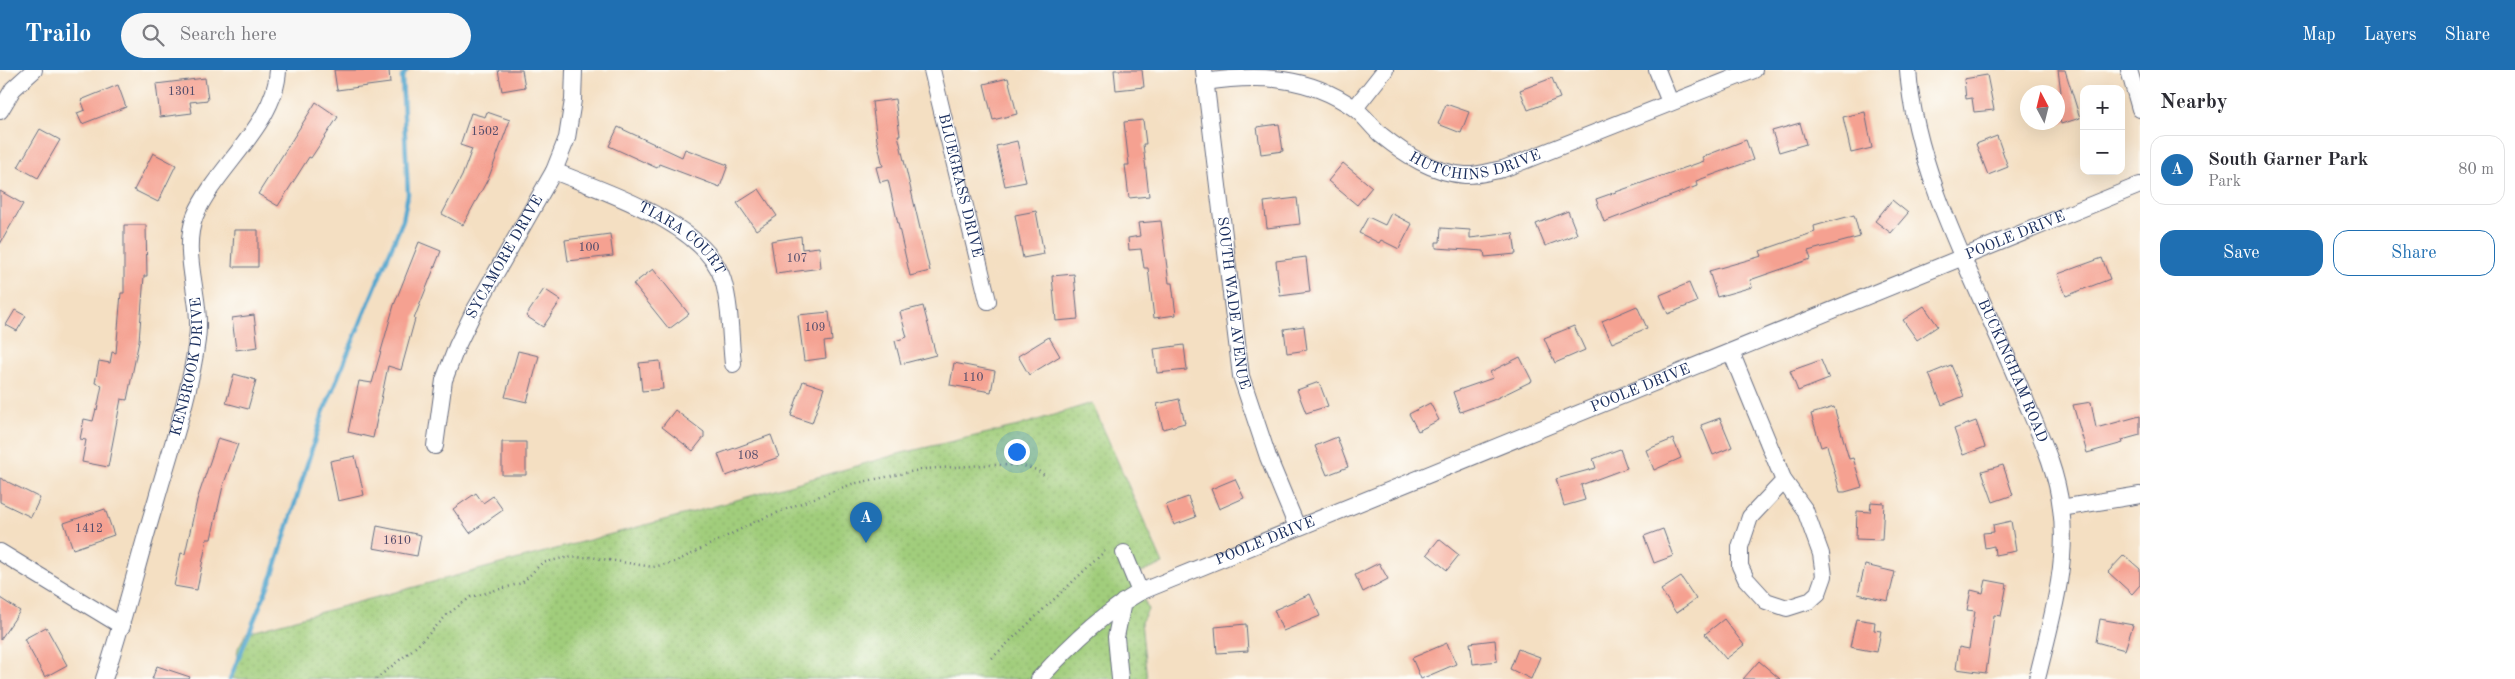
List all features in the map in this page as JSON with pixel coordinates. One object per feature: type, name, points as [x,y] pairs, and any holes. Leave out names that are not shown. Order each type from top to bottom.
[{"type":"street","points":[[0,111],[13,90],[34,70]]},
{"type":"street","name":"KENBROOK DRIVE","points":[[104,679],[122,626],[190,384],[198,338],[199,306],[189,242],[195,216],[216,181],[257,124],[278,82],[278,70]]},
{"type":"street","name":"SYCAMORE DRIVE","points":[[435,446],[444,380],[457,346],[473,313],[554,171],[567,138],[573,100],[574,70]]},
{"type":"street","name":"BLUEGRASS DRIVE","points":[[932,70],[988,301]]},
{"type":"street","points":[[1355,108],[1385,70]]},
{"type":"street","points":[[1656,70],[1670,102]]},
{"type":"street","name":"HUTCHINS DRIVE","points":[[1204,76],[1286,79],[1312,86],[1355,108],[1380,134],[1420,164],[1466,175],[1503,169],[1754,70]]},
{"type":"street","name":"BUCKINGHAM ROAD","points":[[1908,70],[1910,101],[1920,140],[1963,257],[2050,460],[2061,508],[2063,545],[2055,604],[2037,679]]},
{"type":"street","points":[[2129,70],[2140,109]]},
{"type":"street","name":"SOUTH WADE AVENUE","points":[[1204,76],[1241,376],[1268,457],[1297,527]]},
{"type":"street","name":"TIARA COURT","points":[[554,171],[676,225],[705,251],[723,278],[727,300],[732,364]]},
{"type":"street","name":"POOLE DRIVE","points":[[1040,679],[1059,658],[1123,602],[1140,592],[2140,185]]},
{"type":"street","points":[[1731,352],[1784,481],[1805,510],[1812,525],[1824,565],[1824,576],[1818,593],[1810,601],[1788,608],[1766,601],[1756,593],[1746,580],[1740,566],[1743,533],[1750,518],[1784,481]]},
{"type":"street","points":[[2061,508],[2140,495]]},
{"type":"street","points":[[0,552],[122,626]]},
{"type":"street","points":[[1124,553],[1140,592]]},
{"type":"street","points":[[1120,679],[1116,637],[1123,602]]},
{"type":"path","points":[[376,679],[417,646],[449,612],[471,597],[522,583],[542,562],[563,558],[590,557],[653,567],[675,562],[759,520],[852,484],[925,469],[984,465],[1020,465],[1037,470],[1047,477]]},
{"type":"path","points":[[992,658],[1106,552]]},
{"type":"green space","points":[[1092,403],[1163,564],[1135,575],[1148,610],[1141,622],[1147,679],[233,679],[238,648],[247,632],[701,510],[902,453],[1018,426]]},
{"type":"building","points":[[334,70],[389,70],[390,83],[337,90]]},
{"type":"building","points":[[498,70],[522,70],[525,87],[502,91]]},
{"type":"building","points":[[1114,70],[1142,70],[1144,87],[1116,90]]},
{"type":"building","points":[[2058,70],[2065,70],[2080,118],[2065,123],[2065,85],[2060,85]]},
{"type":"building","points":[[1987,75],[1994,110],[1974,112],[1972,98],[1966,99],[1964,79]]},
{"type":"building","points":[[205,78],[208,100],[190,102],[192,113],[160,117],[156,84]]},
{"type":"building","points":[[1008,78],[1017,114],[993,120],[984,84]]},
{"type":"building","points":[[1552,78],[1560,98],[1528,110],[1520,90]]},
{"type":"building","points":[[118,85],[126,107],[82,124],[77,113],[85,110],[81,100]]},
{"type":"building","points":[[895,99],[900,135],[898,135],[930,271],[910,276],[888,180],[880,182],[876,167],[883,166],[877,140],[872,102]]},
{"type":"building","points":[[316,102],[338,117],[311,158],[309,157],[278,206],[258,194]]},
{"type":"building","points":[[1446,104],[1469,112],[1461,133],[1438,124]]},
{"type":"building","points":[[487,112],[510,120],[489,177],[463,225],[442,214],[462,176],[472,149],[460,145],[471,113],[485,117]]},
{"type":"building","points":[[1865,112],[1872,148],[1851,153],[1843,117]]},
{"type":"building","points":[[1143,120],[1146,144],[1143,144],[1149,196],[1129,198],[1125,165],[1129,165],[1124,122]]},
{"type":"building","points":[[1800,123],[1806,144],[1779,152],[1772,131]]},
{"type":"building","points":[[1279,124],[1283,151],[1261,154],[1257,127]]},
{"type":"building","points":[[618,127],[682,157],[685,149],[728,165],[720,187],[659,164],[657,168],[609,146]]},
{"type":"building","points":[[40,129],[60,140],[38,178],[18,167]]},
{"type":"building","points":[[1997,136],[2008,167],[1988,175],[1976,144]]},
{"type":"building","points":[[1746,140],[1753,160],[1696,181],[1697,186],[1604,222],[1596,199],[1704,161],[1702,157]]},
{"type":"building","points":[[1017,141],[1026,182],[1005,186],[996,146]]},
{"type":"building","points":[[153,153],[176,165],[158,202],[134,190]]},
{"type":"building","points":[[1343,163],[1372,187],[1357,205],[1328,181]]},
{"type":"building","points":[[759,189],[777,216],[756,230],[737,203]]},
{"type":"building","points":[[0,191],[23,204],[0,244]]},
{"type":"building","points":[[1297,198],[1300,224],[1267,228],[1264,202]]},
{"type":"building","points":[[1892,200],[1908,213],[1891,233],[1875,221]]},
{"type":"building","points":[[1036,211],[1044,254],[1023,258],[1015,215]]},
{"type":"building","points":[[1568,211],[1577,234],[1545,246],[1536,224]]},
{"type":"building","points":[[1391,213],[1412,224],[1399,249],[1381,240],[1379,243],[1359,233],[1368,217],[1385,225]]},
{"type":"building","points":[[1854,215],[1860,237],[1808,251],[1811,259],[1750,280],[1752,287],[1717,297],[1709,271],[1762,256],[1760,251],[1815,232],[1814,226]]},
{"type":"building","points":[[1161,221],[1169,283],[1172,283],[1176,315],[1154,318],[1148,268],[1144,268],[1141,249],[1129,250],[1128,238],[1140,236],[1138,223]]},
{"type":"building","points":[[124,225],[146,225],[147,276],[144,276],[139,341],[127,400],[121,399],[108,467],[82,462],[86,440],[80,439],[84,419],[93,421],[97,410],[102,385],[95,383],[99,361],[110,363],[112,352],[116,353],[121,293],[124,293]]},
{"type":"building","points":[[1441,228],[1470,230],[1470,238],[1513,233],[1516,254],[1485,257],[1484,251],[1436,248],[1436,242],[1440,242]]},
{"type":"building","points":[[234,230],[258,230],[258,267],[232,267]]},
{"type":"building","points":[[610,234],[613,256],[568,261],[565,240]]},
{"type":"building","points":[[801,236],[802,249],[819,247],[821,268],[776,274],[771,241]]},
{"type":"building","points":[[419,242],[441,251],[414,319],[401,370],[388,366],[373,438],[348,432],[359,381],[372,383],[394,305]]},
{"type":"building","points":[[1306,257],[1310,292],[1280,296],[1276,261]]},
{"type":"building","points":[[2102,258],[2110,279],[2066,296],[2058,274]]},
{"type":"building","points":[[653,269],[689,314],[669,329],[633,284]]},
{"type":"building","points":[[1074,274],[1078,319],[1056,321],[1052,276]]},
{"type":"building","points":[[1689,283],[1697,302],[1668,314],[1660,295]]},
{"type":"building","points":[[544,289],[561,300],[543,327],[526,316]]},
{"type":"building","points":[[923,306],[936,355],[901,364],[895,341],[907,337],[900,312]]},
{"type":"building","points":[[1637,306],[1647,328],[1612,343],[1602,321]]},
{"type":"building","points":[[1924,306],[1938,326],[1917,340],[1903,320]]},
{"type":"building","points":[[15,310],[26,316],[17,331],[6,325]]},
{"type":"building","points":[[829,312],[832,341],[824,342],[826,358],[804,361],[798,315]]},
{"type":"building","points":[[254,315],[258,347],[236,350],[232,318]]},
{"type":"building","points":[[1304,326],[1307,350],[1287,353],[1284,329]]},
{"type":"building","points":[[1574,326],[1585,350],[1555,363],[1544,338]]},
{"type":"building","points":[[1049,337],[1060,356],[1029,375],[1018,356]]},
{"type":"building","points":[[1184,345],[1187,370],[1157,373],[1154,349]]},
{"type":"building","points":[[518,351],[539,356],[527,402],[505,397]]},
{"type":"building","points":[[1520,357],[1532,381],[1493,400],[1460,412],[1453,392],[1493,378],[1490,372]]},
{"type":"building","points":[[1821,360],[1829,379],[1798,391],[1790,371]]},
{"type":"building","points":[[660,361],[663,389],[642,391],[639,363]]},
{"type":"building","points":[[954,363],[995,371],[991,392],[950,385]]},
{"type":"building","points":[[1951,365],[1964,396],[1942,405],[1929,374]]},
{"type":"building","points":[[234,374],[256,380],[248,409],[226,403]]},
{"type":"building","points":[[803,381],[824,388],[812,423],[791,416]]},
{"type":"building","points":[[1319,382],[1328,406],[1306,413],[1297,390]]},
{"type":"building","points":[[1179,399],[1185,423],[1163,429],[1157,404]]},
{"type":"building","points":[[2091,402],[2096,428],[2140,416],[2140,435],[2122,440],[2123,443],[2087,453],[2073,405]]},
{"type":"building","points":[[1430,403],[1439,420],[1418,431],[1409,414]]},
{"type":"building","points":[[1834,407],[1849,459],[1853,458],[1862,487],[1845,492],[1840,492],[1827,445],[1821,447],[1811,414]]},
{"type":"building","points":[[675,410],[704,432],[704,437],[693,451],[662,427]]},
{"type":"building","points":[[1720,418],[1732,447],[1713,455],[1701,425]]},
{"type":"building","points":[[1976,421],[1985,447],[1963,455],[1954,429]]},
{"type":"building","points":[[771,435],[779,457],[726,476],[718,454]]},
{"type":"building","points":[[1337,437],[1348,467],[1327,475],[1315,446]]},
{"type":"building","points":[[218,438],[238,444],[223,486],[211,539],[207,539],[197,590],[174,586],[181,553],[185,554],[197,500]]},
{"type":"building","points":[[1673,439],[1681,458],[1654,470],[1646,450]]},
{"type":"building","points":[[502,442],[526,442],[526,475],[502,475]]},
{"type":"building","points":[[1620,449],[1627,468],[1581,485],[1585,500],[1564,506],[1556,479],[1596,468],[1593,459]]},
{"type":"building","points":[[355,456],[364,495],[338,501],[330,461]]},
{"type":"building","points":[[2003,465],[2013,495],[1993,502],[1982,471]]},
{"type":"building","points":[[0,478],[40,498],[31,517],[0,502]]},
{"type":"building","points":[[1235,479],[1244,498],[1219,509],[1211,489]]},
{"type":"building","points":[[476,493],[483,503],[493,496],[503,510],[470,533],[453,509]]},
{"type":"building","points":[[1188,497],[1196,517],[1174,525],[1166,505]]},
{"type":"building","points":[[1871,502],[1884,503],[1882,540],[1856,539],[1857,511],[1870,512]]},
{"type":"building","points":[[105,509],[114,535],[73,549],[64,523]]},
{"type":"building","points":[[2011,521],[2016,551],[1995,555],[1994,546],[1985,548],[1983,533],[1994,532],[1993,525]]},
{"type":"building","points":[[377,526],[421,535],[417,556],[373,548]]},
{"type":"building","points":[[1663,529],[1673,556],[1654,563],[1644,536]]},
{"type":"building","points":[[1439,539],[1459,555],[1447,570],[1427,554]]},
{"type":"building","points":[[2124,555],[2140,569],[2140,585],[2132,594],[2108,572]]},
{"type":"building","points":[[1379,563],[1388,579],[1363,592],[1355,575]]},
{"type":"building","points":[[1865,565],[1895,572],[1888,601],[1858,594]]},
{"type":"building","points":[[1681,577],[1696,599],[1676,613],[1661,590]]},
{"type":"building","points":[[1986,580],[2007,584],[2001,616],[1994,615],[1986,673],[1956,669],[1959,647],[1969,649],[1975,611],[1967,610],[1971,590],[1983,593]]},
{"type":"building","points":[[1310,594],[1320,616],[1283,631],[1274,610]]},
{"type":"building","points":[[0,598],[20,611],[0,640]]},
{"type":"building","points":[[1724,619],[1744,645],[1726,659],[1705,634]]},
{"type":"building","points":[[1856,619],[1875,622],[1874,630],[1881,631],[1877,652],[1850,647]]},
{"type":"building","points":[[2100,619],[2133,625],[2125,650],[2096,642]]},
{"type":"building","points":[[1246,624],[1248,651],[1217,653],[1215,627]]},
{"type":"building","points":[[46,627],[67,665],[45,677],[24,639]]},
{"type":"building","points":[[1495,640],[1497,661],[1473,664],[1470,643]]},
{"type":"building","points":[[1447,643],[1456,664],[1421,679],[1412,658]]},
{"type":"building","points":[[1518,649],[1540,657],[1531,679],[1510,669]]},
{"type":"building","points":[[1759,661],[1780,679],[1743,679]]},
{"type":"building","points":[[157,666],[190,677],[189,679],[152,679]]},
{"type":"waterway","points":[[230,679],[273,574],[323,413],[403,220],[408,194],[402,77],[407,70]]},
{"type":"place","name":"South Garner Park","points":[[866,543]]}]
